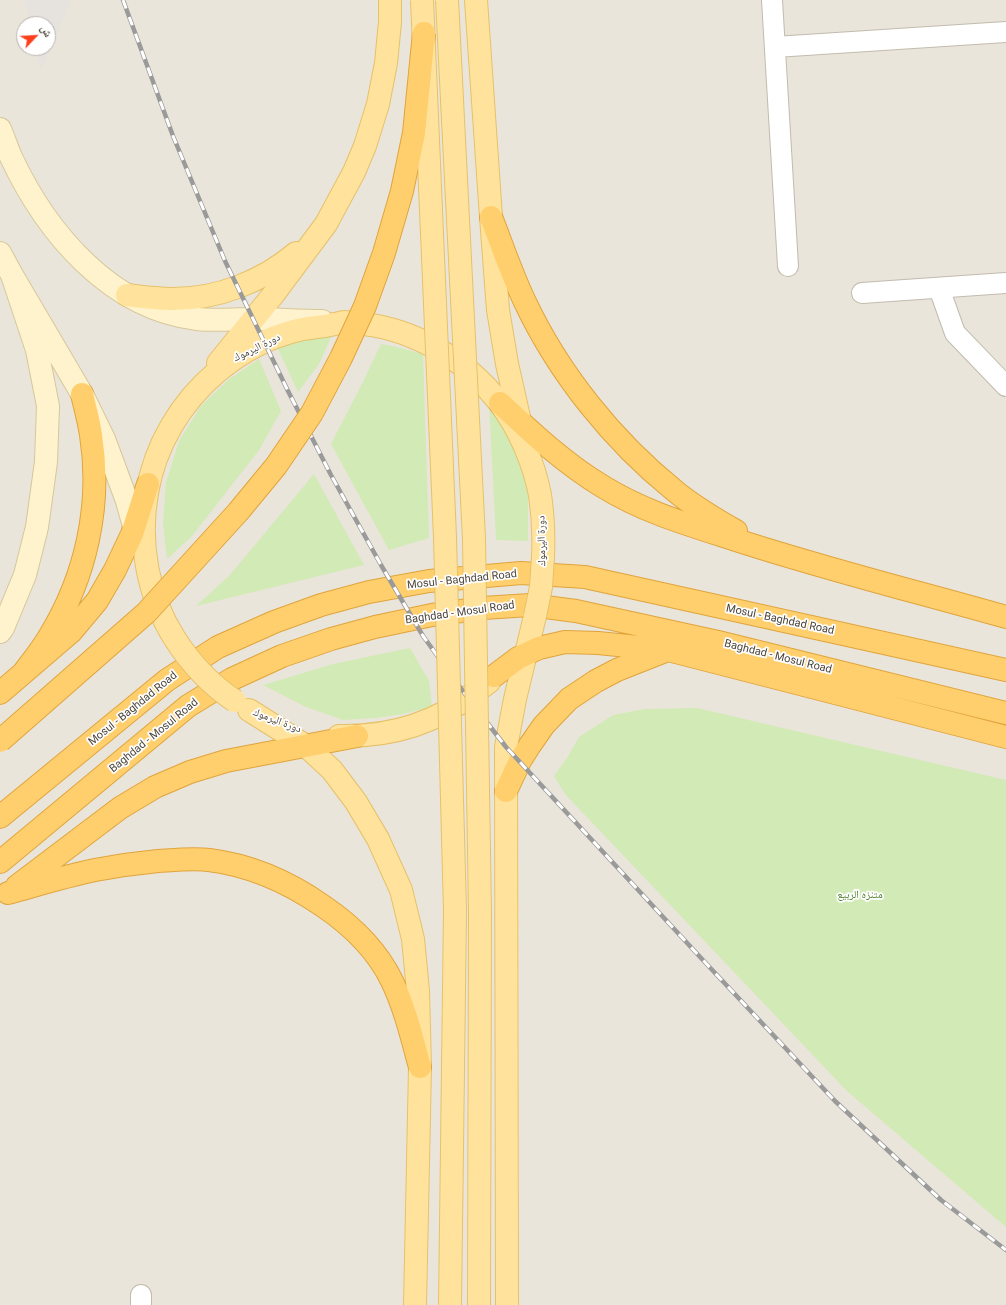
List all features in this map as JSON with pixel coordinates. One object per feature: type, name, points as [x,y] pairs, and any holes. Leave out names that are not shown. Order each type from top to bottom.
[{"type":"highway","points":[[0,741],[146,614],[238,512],[276,466],[312,413],[341,358],[365,306],[384,253],[400,198],[414,132],[424,33]]},
{"type":"highway","points":[[491,218],[524,302],[548,345],[575,386],[605,424],[639,459],[675,492],[765,550]]},
{"type":"highway","points":[[24,672],[49,638],[69,601],[85,554],[92,520],[95,477],[91,435],[82,394]]},
{"type":"highway","points":[[500,403],[563,459],[588,477],[624,499],[669,518],[765,550],[1006,617]]},
{"type":"highway","points":[[0,693],[71,632],[97,601],[115,570],[134,526],[148,484]]},
{"type":"highway","name":"Mosul - Baghdad Road","points":[[0,817],[167,680],[218,647],[274,622],[321,605],[369,592],[428,581],[521,573],[585,577],[1006,670]]},
{"type":"highway","name":"Baghdad - Mosul Road","points":[[0,862],[188,706],[232,679],[282,656],[331,639],[375,627],[432,615],[483,608],[530,605],[576,611],[718,642],[1006,713]]},
{"type":"highway","points":[[494,676],[518,658],[526,654],[539,648],[565,642],[598,643],[668,650],[1006,737]]},
{"type":"highway","points":[[506,791],[520,761],[530,745],[544,725],[569,699],[596,681],[617,670],[668,650]]},
{"type":"highway","points":[[4,896],[115,812],[155,787],[190,772],[226,761],[357,736]]},
{"type":"highway","points":[[4,896],[58,879],[95,870],[136,863],[172,860],[208,860],[243,867],[276,879],[312,898],[341,918],[372,949],[392,980],[407,1016],[420,1067]]},
{"type":"main road","points":[[191,398],[273,295],[326,224],[354,172],[365,146],[378,104],[386,63],[390,22],[390,0]]},
{"type":"main road","points":[[422,0],[445,545],[456,911],[450,1305]]},
{"type":"main road","points":[[447,0],[474,539],[480,913],[479,1305]]},
{"type":"main road","points":[[476,0],[491,218],[502,337],[512,391],[521,422],[528,455]]},
{"type":"main road","points":[[0,129],[11,157],[52,227],[76,255],[102,278],[149,307],[174,315],[198,319],[345,322]]},
{"type":"main road","points":[[127,294],[151,298],[196,298],[238,287],[263,276],[286,262],[307,244],[326,224]]},
{"type":"main road","points":[[0,253],[82,394],[104,439],[127,501],[147,572]]},
{"type":"main road","points":[[0,632],[26,576],[37,527],[46,462],[48,406],[36,350],[12,275]]},
{"type":"main road","name":"دورة اليرموك","points":[[345,322],[375,326],[404,333],[431,345],[456,361],[480,380],[500,403],[516,428],[528,455],[540,495],[544,536],[541,587],[535,616],[529,630],[518,647],[506,663],[486,684],[464,701],[440,716],[413,726],[386,733],[357,736],[329,736],[301,731],[275,722],[224,694],[202,674],[183,652],[167,627],[156,600],[147,572],[143,523],[148,484],[163,441],[176,418],[208,379],[228,363],[265,342],[297,330],[345,322]]},
{"type":"main road","points":[[507,1305],[506,747],[510,722],[535,616]]},
{"type":"main road","points":[[242,705],[306,746],[332,770],[356,802],[378,839],[401,890],[413,939],[418,991],[420,1067],[415,1305]]},
{"type":"street","points":[[772,0],[788,266]]},
{"type":"street","points":[[775,48],[1006,32]]},
{"type":"street","points":[[862,293],[1006,284]]},
{"type":"street","points":[[939,288],[955,333],[1006,386]]},
{"type":"shaded area","points":[[0,0],[1006,0],[1006,1305],[0,1305]]},
{"type":"shaded area","points":[[25,0],[71,0],[56,36],[56,16],[28,16]]},
{"type":"shaded area","points":[[38,56],[47,56],[41,71]]},
{"type":"green space","points":[[332,335],[319,364],[298,392],[278,349],[301,340]]},
{"type":"green space","points":[[381,344],[423,354],[429,538],[389,550],[331,444]]},
{"type":"green space","points":[[259,359],[281,411],[259,450],[192,536],[167,559],[163,524],[166,482],[179,441],[201,406],[228,380]]},
{"type":"green space","points":[[489,401],[503,420],[522,469],[528,495],[528,541],[496,540]]},
{"type":"green space","points":[[314,474],[364,565],[196,606],[230,575]]},
{"type":"green space","points":[[410,648],[429,681],[432,707],[403,714],[376,718],[343,720],[306,707],[263,685],[333,664]]},
{"type":"green space","name":"متنزه الربيع","points":[[697,708],[1006,780],[1006,1227],[847,1091],[565,794],[554,776],[567,758],[579,737],[613,715],[645,709]]},
{"type":"railway","points":[[123,0],[173,136],[225,261],[288,391],[331,475],[381,565],[423,636],[506,747],[835,1101],[941,1200],[1006,1250]]}]
